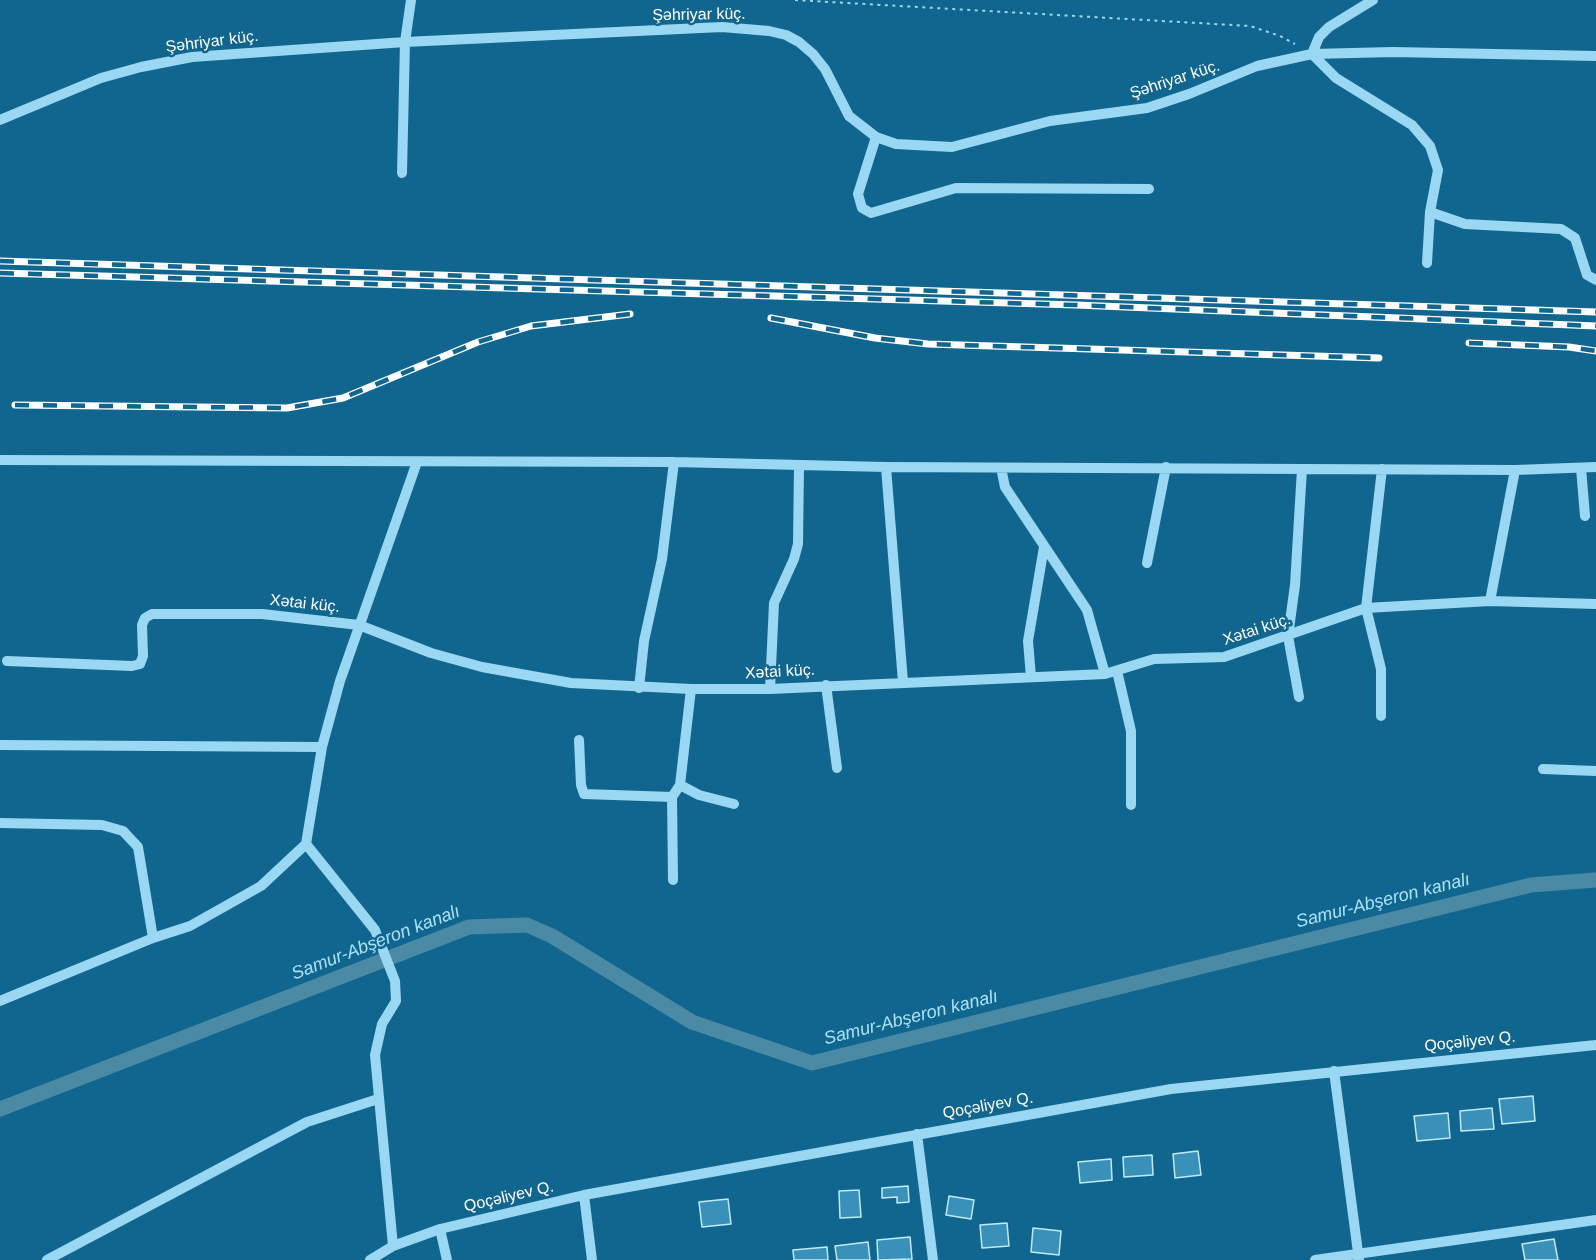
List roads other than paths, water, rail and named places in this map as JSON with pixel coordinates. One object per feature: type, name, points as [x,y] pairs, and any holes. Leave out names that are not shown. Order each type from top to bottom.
[{"type":"street","points":[[402,173],[405,42],[411,0]]},
{"type":"street","points":[[1373,0],[1329,27],[1319,37],[1312,54],[1336,78],[1412,124],[1430,146],[1438,170],[1430,212],[1427,263]]},
{"type":"street","name":"Şəhriyar küç.","points":[[0,120],[101,78],[141,67],[237,52],[722,27],[786,34],[813,54],[825,69],[849,116],[876,137],[896,144],[952,147],[1050,121],[1147,108],[1189,94],[1257,66],[1312,54],[1393,52],[1596,56]]},
{"type":"street","points":[[876,137],[858,194],[862,208],[871,213],[957,189],[1149,189]]},
{"type":"street","points":[[1430,212],[1466,224],[1561,229],[1575,238],[1587,275],[1596,280]]},
{"type":"street","points":[[0,460],[674,462],[1001,468],[1515,470],[1596,467]]},
{"type":"street","points":[[0,1001],[153,938],[190,926],[261,886],[306,844],[322,747],[358,626],[417,462]]},
{"type":"street","points":[[639,687],[644,641],[663,559],[674,462]]},
{"type":"street","points":[[770,689],[774,603],[795,559],[798,544],[799,466]]},
{"type":"street","points":[[886,467],[903,682]]},
{"type":"street","points":[[1147,563],[1166,467]]},
{"type":"street","points":[[1001,468],[1005,487],[1087,610],[1105,674]]},
{"type":"street","points":[[1581,468],[1585,516]]},
{"type":"street","points":[[1299,698],[1288,636],[1295,585],[1302,469]]},
{"type":"street","points":[[1381,716],[1381,669],[1366,608],[1382,469]]},
{"type":"street","points":[[1490,601],[1515,470]]},
{"type":"street","points":[[1031,677],[1028,641],[1044,547]]},
{"type":"street","name":"Xətai küç.","points":[[7,661],[140,664],[143,656],[142,625],[145,618],[152,614],[262,614],[358,626],[432,653],[482,667],[571,683],[692,689],[770,689],[1105,674],[1154,659],[1224,657],[1366,608],[1490,601],[1596,604]]},
{"type":"street","points":[[1117,671],[1131,731],[1131,805]]},
{"type":"street","points":[[826,685],[837,768]]},
{"type":"street","points":[[673,880],[672,797],[680,785],[692,689]]},
{"type":"street","points":[[579,740],[581,785],[584,794],[672,797]]},
{"type":"street","points":[[0,745],[322,747]]},
{"type":"street","points":[[1543,769],[1596,771]]},
{"type":"street","points":[[680,785],[699,795],[734,804]]},
{"type":"street","points":[[0,823],[102,825],[123,831],[138,847],[153,938]]},
{"type":"street","points":[[306,844],[375,930],[395,981],[396,1001],[382,1024],[375,1055],[393,1246]]},
{"type":"street","name":"Qoçəliyev Q.","points":[[370,1260],[393,1246],[440,1229],[584,1195],[1170,1089],[1596,1045]]},
{"type":"street","points":[[1334,1071],[1358,1257]]},
{"type":"street","points":[[46,1260],[307,1122],[378,1099]]},
{"type":"street","points":[[917,1134],[933,1260]]},
{"type":"street","points":[[584,1195],[592,1260]]},
{"type":"street","points":[[1315,1260],[1358,1257],[1596,1220]]},
{"type":"street","points":[[440,1229],[447,1260]]},
{"type":"waterway","name":"Samur-Abşeron kanalı","points":[[0,1109],[469,927],[527,925],[552,936],[692,1022],[812,1063],[1531,885],[1596,880]]},
{"type":"railway","points":[[0,261],[1596,312]]},
{"type":"railway","points":[[0,273],[1076,305],[1596,326]]},
{"type":"railway","points":[[15,405],[287,408],[343,398],[478,342],[531,326],[630,314]]},
{"type":"railway","points":[[771,318],[875,338],[928,344],[1379,358]]},
{"type":"railway","points":[[1469,343],[1569,347],[1596,351]]}]
